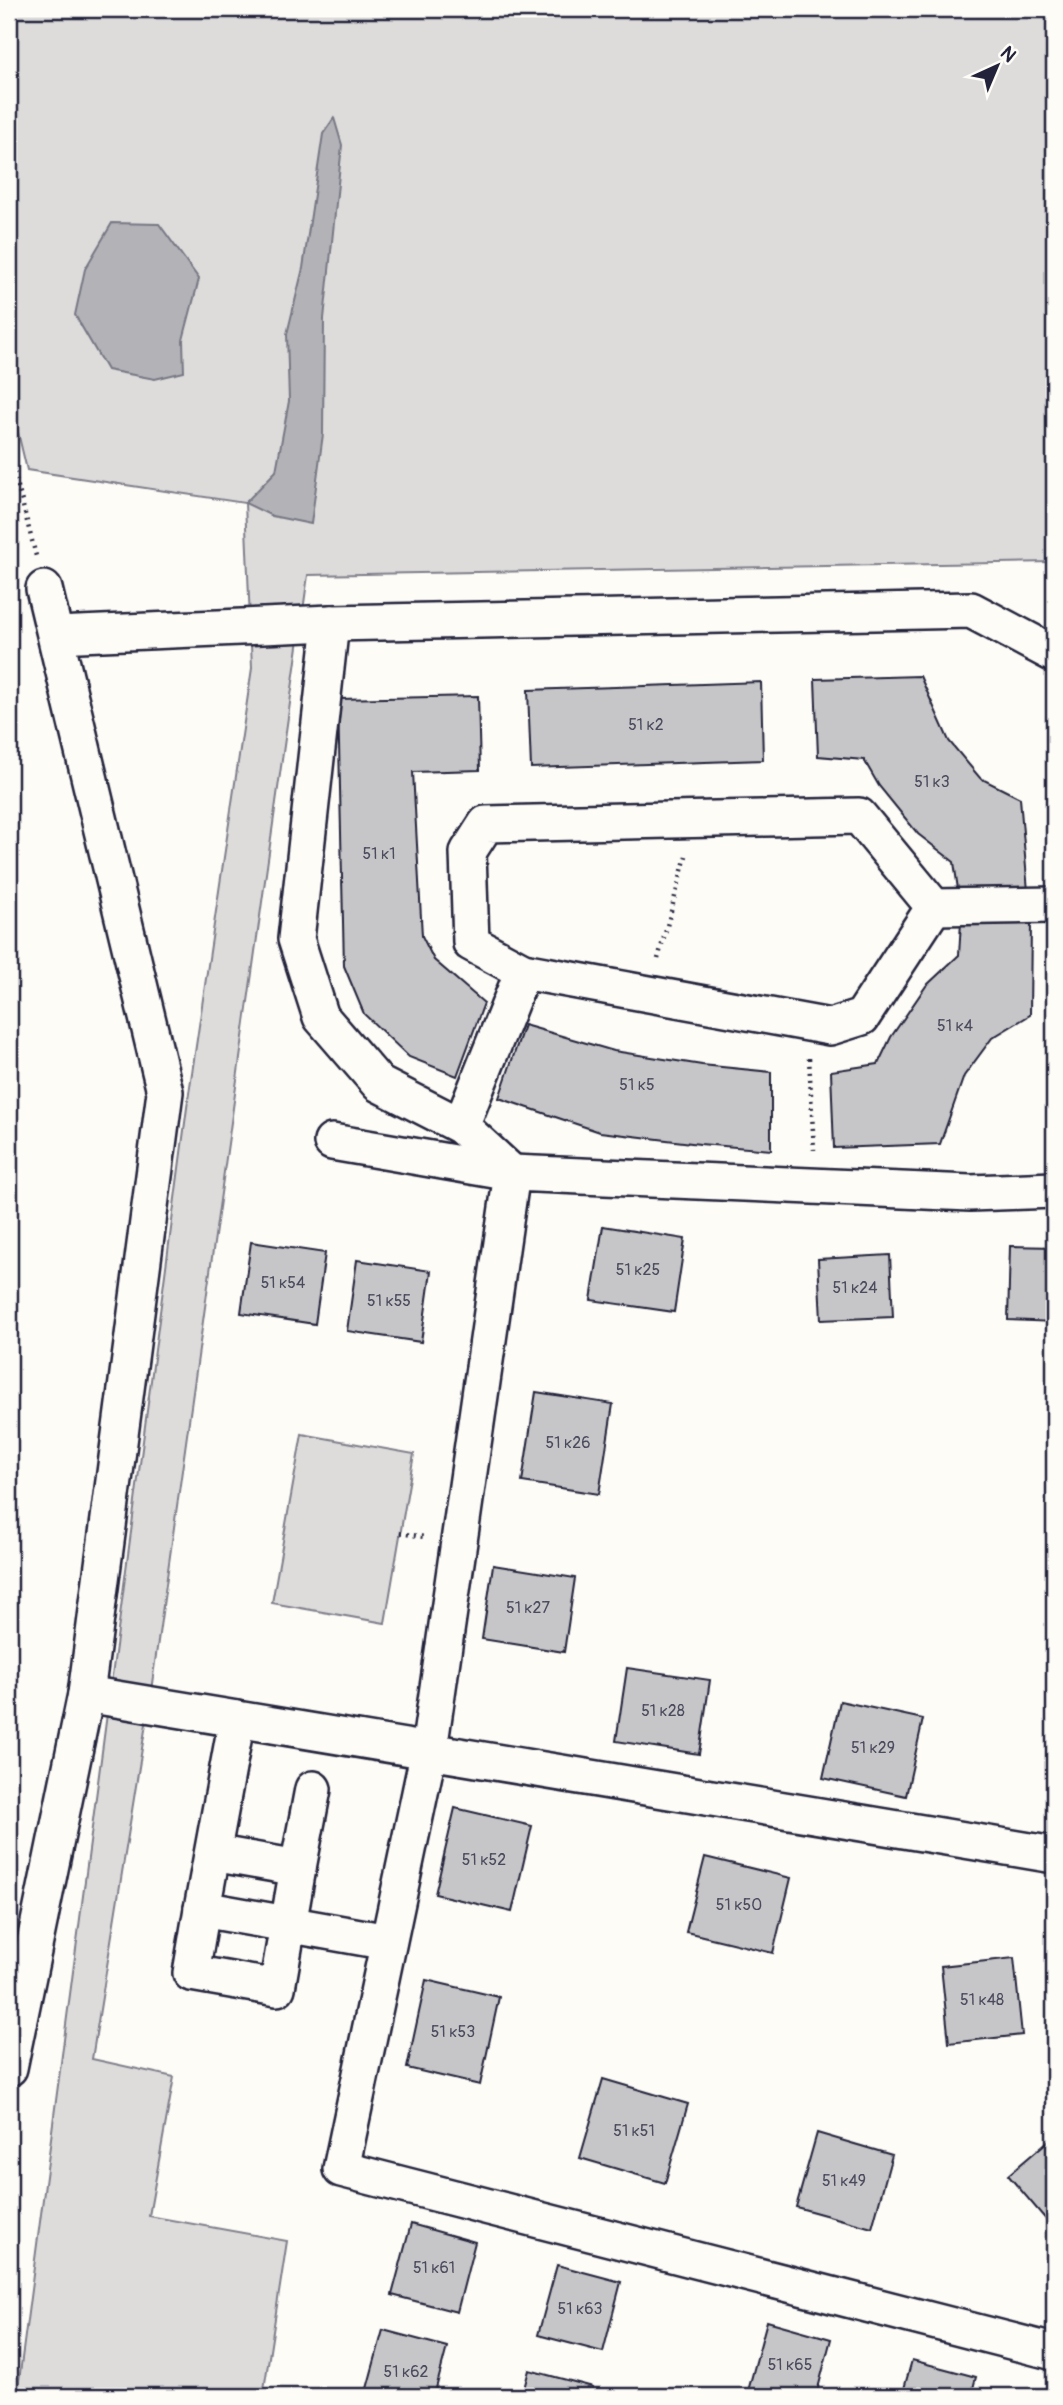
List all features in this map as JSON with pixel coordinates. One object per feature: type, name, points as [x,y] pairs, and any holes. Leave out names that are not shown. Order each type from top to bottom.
[{"type":"street","points":[[9,2068],[86,1694],[165,1092],[44,589]]},
{"type":"street","points":[[55,635],[331,622],[971,610],[1054,654]]},
{"type":"street","points":[[331,622],[296,939],[321,1017],[379,1084],[461,1126],[512,1173]]},
{"type":"street","points":[[859,816],[934,906],[862,1017],[830,1027],[523,971],[471,943],[468,852],[486,824],[859,816]]},
{"type":"street","points":[[934,906],[1054,905]]},
{"type":"street","points":[[461,1126],[523,971]]},
{"type":"street","points":[[332,1142],[512,1173],[970,1193],[1054,1190]]},
{"type":"street","points":[[512,1173],[429,1750],[341,2169],[1054,2351]]},
{"type":"street","points":[[86,1694],[1054,1855]]},
{"type":"street","points":[[237,1719],[191,1973],[277,1989],[313,1789]]},
{"type":"street","points":[[213,1853],[298,1868]]},
{"type":"street","points":[[202,1909],[388,1942]]},
{"type":"path","points":[[9,452],[44,589]]},
{"type":"path","points":[[648,993],[696,819]]},
{"type":"path","points":[[807,1023],[816,1186]]},
{"type":"shaded area","points":[[9,9],[1054,9],[1054,562],[308,575],[149,1705],[92,2059],[174,2077],[149,2216],[287,2241],[263,2396],[17,2396],[188,1100],[252,668],[245,503],[27,470],[9,395]]},
{"type":"shaded area","points":[[334,118],[342,145],[324,319],[323,434],[311,524],[272,516],[245,503],[276,471],[289,401],[287,334],[303,268],[323,134]]},
{"type":"shaded area","points":[[112,223],[159,224],[199,279],[183,340],[184,372],[155,379],[107,370],[75,315],[85,269]]},
{"type":"shaded area","points":[[302,1434],[414,1454],[385,1623],[272,1603]]},
{"type":"building","points":[[920,676],[949,741],[980,778],[1020,798],[1028,891],[959,896],[954,862],[918,834],[879,786],[864,760],[818,756],[815,679]]},
{"type":"building","points":[[761,682],[763,760],[531,768],[528,690]]},
{"type":"building","points":[[478,696],[480,770],[413,772],[422,936],[434,960],[484,1003],[457,1076],[409,1057],[364,1014],[344,966],[338,699]]},
{"type":"building","points":[[961,922],[1031,922],[1030,1015],[992,1038],[964,1076],[940,1144],[834,1148],[831,1071],[878,1064],[891,1037],[926,986],[959,955]]},
{"type":"building","points":[[524,1025],[614,1051],[702,1065],[771,1072],[771,1150],[600,1132],[499,1098]]},
{"type":"building","points":[[603,1226],[685,1239],[674,1312],[591,1300]]},
{"type":"building","points":[[251,1242],[325,1253],[315,1324],[241,1313]]},
{"type":"building","points":[[1010,1246],[1054,1247],[1054,1322],[1008,1320]]},
{"type":"building","points":[[890,1255],[893,1317],[821,1320],[818,1259]]},
{"type":"building","points":[[357,1260],[431,1271],[421,1342],[347,1331]]},
{"type":"building","points":[[536,1392],[613,1404],[599,1494],[522,1482]]},
{"type":"building","points":[[493,1565],[575,1578],[564,1652],[482,1639]]},
{"type":"building","points":[[627,1668],[710,1680],[699,1754],[616,1741]]},
{"type":"building","points":[[840,1701],[923,1719],[906,1796],[823,1778]]},
{"type":"building","points":[[455,1808],[532,1826],[512,1912],[435,1894]]},
{"type":"building","points":[[705,1857],[791,1878],[773,1953],[686,1932]]},
{"type":"building","points":[[1014,1958],[1022,2035],[949,2043],[941,1966]]},
{"type":"building","points":[[426,1980],[499,1997],[480,2085],[407,2068]]},
{"type":"building","points":[[603,2079],[688,2104],[665,2183],[580,2158]]},
{"type":"building","points":[[817,2133],[892,2155],[872,2228],[796,2207]]},
{"type":"building","points":[[1054,2136],[1054,2229],[1008,2175]]},
{"type":"building","points":[[411,2224],[475,2242],[457,2312],[392,2295]]},
{"type":"building","points":[[557,2265],[621,2282],[603,2352],[538,2335]]},
{"type":"building","points":[[767,2321],[831,2339],[816,2396],[766,2396],[748,2391]]},
{"type":"building","points":[[383,2330],[447,2347],[434,2396],[365,2396]]},
{"type":"building","points":[[912,2360],[976,2377],[971,2396],[902,2396]]},
{"type":"building","points":[[529,2370],[593,2387],[591,2396],[522,2396]]}]
